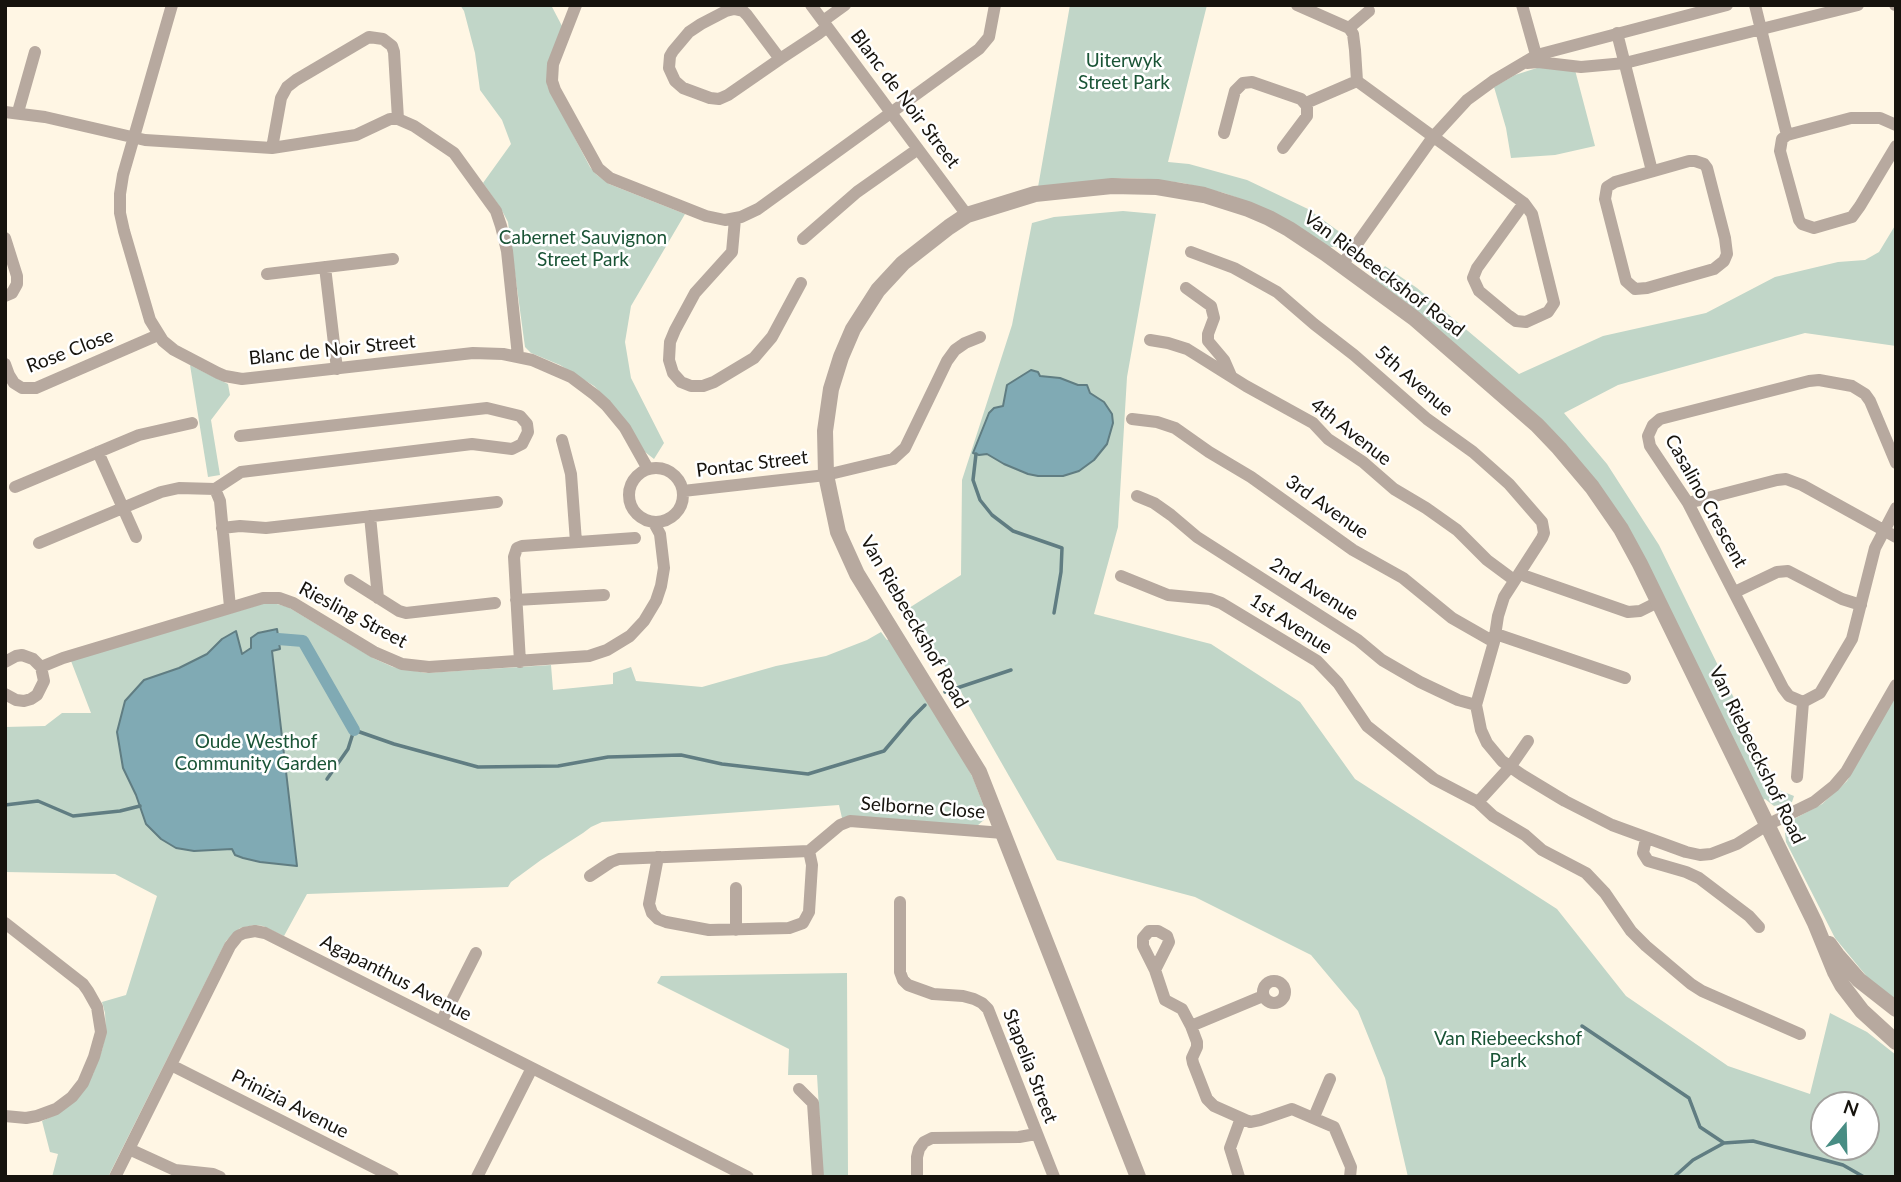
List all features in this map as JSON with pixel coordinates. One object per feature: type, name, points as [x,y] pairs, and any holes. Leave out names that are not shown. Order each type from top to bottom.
[{"type":"street","points":[[158,335],[150,320],[124,231],[120,213],[121,184],[172,5]]},
{"type":"street","points":[[576,5],[553,64],[552,81],[598,168],[610,178],[715,219],[735,219],[758,209],[982,46],[990,32],[995,5]]},
{"type":"street","name":"Blanc de Noir Street","points":[[811,5],[967,215]]},
{"type":"street","points":[[780,59],[747,15],[734,9],[689,32],[673,51],[669,68],[675,81],[683,88],[710,99],[719,99],[780,59],[845,5]]},
{"type":"street","points":[[1297,5],[1349,28],[1353,34],[1357,81],[1524,203],[1532,214],[1554,303],[1548,312],[1526,322],[1512,319],[1479,290],[1473,278],[1477,268],[1524,203]]},
{"type":"street","points":[[1522,5],[1538,58]]},
{"type":"street","points":[[1342,265],[1452,114],[1466,100],[1503,74],[1524,63],[1617,33],[1727,5]]},
{"type":"street","points":[[1755,5],[1787,135]]},
{"type":"street","points":[[1538,58],[1581,67],[1625,64],[1858,5]]},
{"type":"street","points":[[1349,28],[1369,11]]},
{"type":"street","points":[[1617,33],[1652,171]]},
{"type":"street","points":[[272,148],[281,98],[287,87],[369,37],[383,38],[394,52],[398,119]]},
{"type":"street","points":[[35,52],[12,112],[145,140],[272,148],[356,135],[390,119],[398,119],[414,126],[454,153],[496,211],[506,251],[518,356]]},
{"type":"street","points":[[1306,103],[1357,81]]},
{"type":"street","points":[[1224,133],[1236,91],[1243,83],[1252,82],[1306,103],[1307,116],[1283,148]]},
{"type":"street","points":[[1896,125],[1880,118],[1851,118],[1787,135],[1780,143],[1780,151],[1802,224],[1810,228],[1849,219],[1856,214],[1896,146]]},
{"type":"street","points":[[803,239],[857,192],[918,149]]},
{"type":"street","points":[[1689,161],[1704,164],[1726,238],[1727,254],[1724,261],[1714,269],[1635,289],[1626,281],[1605,192],[1610,184],[1652,171],[1689,161]]},
{"type":"street","name":"Van Riebeeckshof Road","points":[[1138,1177],[979,772],[858,573],[838,532],[826,475],[825,431],[831,390],[853,329],[878,290],[903,263],[949,226],[967,215],[1035,194],[1112,186],[1157,187],[1204,195],[1248,209],[1289,229],[1413,318],[1513,403],[1559,448],[1592,487],[1621,529],[1768,825],[1842,985],[1870,1019],[1896,1042]]},
{"type":"street","points":[[735,219],[732,252],[695,293],[670,342],[673,373],[681,382],[691,386],[703,386],[754,358],[772,337],[801,282]]},
{"type":"street","points":[[5,238],[17,276],[17,284],[12,293],[5,296]]},
{"type":"street","name":"5th Avenue","points":[[1191,252],[1234,268],[1277,292],[1362,361],[1427,419],[1509,484],[1538,515],[1544,527],[1542,538],[1519,578]]},
{"type":"street","points":[[267,274],[393,259]]},
{"type":"street","points":[[325,267],[337,369]]},
{"type":"street","points":[[1186,288],[1211,306],[1214,318],[1208,341],[1224,360],[1231,376]]},
{"type":"street","name":"Blanc de Noir Street","points":[[158,335],[174,350],[218,373],[233,378],[250,379],[473,353],[518,356],[558,370],[595,395],[625,428],[648,469]]},
{"type":"street","name":"Rose Close","points":[[5,364],[14,383],[22,388],[36,388],[158,335]]},
{"type":"street","name":"Pontac Street","points":[[683,491],[826,475],[893,459],[900,454],[909,440],[947,361],[955,350],[980,337]]},
{"type":"street","name":"4th Avenue","points":[[1150,340],[1187,349],[1313,423],[1328,439],[1363,462],[1394,489],[1457,530],[1487,560],[1519,578]]},
{"type":"street","name":"Casalino Crescent","points":[[1803,702],[1789,696],[1783,688],[1688,503],[1650,446],[1648,436],[1653,425],[1660,419],[1819,380],[1852,386],[1865,394],[1896,463]]},
{"type":"street","points":[[39,543],[169,490],[215,489],[242,472],[472,444],[512,449],[522,444],[528,432],[527,424],[520,416],[486,408],[240,436]]},
{"type":"street","name":"3rd Avenue","points":[[1132,419],[1157,422],[1175,428],[1251,477],[1353,550],[1403,578],[1452,618],[1495,638],[1625,678]]},
{"type":"street","points":[[15,487],[139,435],[192,423]]},
{"type":"street","points":[[562,440],[571,474],[576,542]]},
{"type":"street","points":[[99,452],[136,537]]},
{"type":"street","points":[[662,468],[673,474],[683,491],[677,514],[663,522],[648,522],[636,514],[629,502],[632,481],[648,469],[662,468]]},
{"type":"street","points":[[1688,503],[1786,479],[1802,485],[1896,537]]},
{"type":"street","points":[[215,489],[219,501],[230,607]]},
{"type":"street","name":"2nd Avenue","points":[[1137,496],[1154,503],[1197,537],[1358,640],[1382,660],[1449,695],[1476,705]]},
{"type":"street","points":[[222,528],[266,528],[497,502]]},
{"type":"street","points":[[1797,776],[1803,702],[1820,693],[1852,639],[1875,548],[1896,508]]},
{"type":"street","points":[[370,516],[378,598]]},
{"type":"street","name":"Riesling Street","points":[[41,667],[263,598],[286,600],[374,652],[402,664],[429,667],[579,658],[598,654],[616,646],[636,630],[656,601],[663,578],[663,557],[660,534],[654,523]]},
{"type":"street","points":[[520,662],[514,557],[517,548],[635,538]]},
{"type":"street","points":[[1735,592],[1777,572],[1788,571],[1861,606]]},
{"type":"street","name":"1st Avenue","points":[[1121,576],[1168,595],[1210,599],[1221,603],[1317,661],[1338,683],[1367,726],[1418,769],[1478,802],[1493,816],[1525,835],[1542,850],[1586,873],[1605,893],[1631,931],[1691,984],[1800,1034]]},
{"type":"street","points":[[1658,602],[1640,611],[1628,612],[1519,578],[1504,597],[1476,705],[1481,730],[1496,756],[1565,801],[1646,839],[1692,854],[1711,854],[1737,844],[1814,802],[1846,772],[1896,685]]},
{"type":"street","points":[[350,580],[399,611],[410,614],[495,603]]},
{"type":"street","points":[[516,600],[604,595]]},
{"type":"street","points":[[5,662],[22,655],[33,659],[44,674],[42,688],[37,695],[24,701],[6,697]]},
{"type":"street","points":[[1478,802],[1510,767],[1528,741]]},
{"type":"street","name":"Selborne Close","points":[[809,851],[840,825],[850,821],[1003,833]]},
{"type":"street","points":[[1646,839],[1643,853],[1648,861],[1699,878],[1749,916],[1759,927]]},
{"type":"street","points":[[590,876],[615,860],[658,858],[809,851],[812,865],[809,912],[803,923],[789,928],[709,930],[666,922],[655,917],[650,909],[649,899],[658,858]]},
{"type":"street","points":[[736,888],[736,930]]},
{"type":"street","name":"Stapelia Street","points":[[900,902],[900,972],[903,980],[908,985],[933,995],[974,999],[988,1009],[1054,1177]]},
{"type":"street","points":[[5,923],[83,984],[97,1007],[101,1032],[83,1083],[72,1097],[56,1109],[37,1116],[5,1116]]},
{"type":"street","name":"Van Riebeeckshof Road","points":[[1817,927],[1836,955],[1859,980],[1896,1009]]},
{"type":"street","name":"Agapanthus Avenue","points":[[115,1177],[230,946],[239,936],[249,931],[265,933],[748,1177]]},
{"type":"street","points":[[441,1022],[476,953]]},
{"type":"street","points":[[1155,970],[1165,1000],[1182,1009],[1191,1026],[1197,1041],[1192,1063],[1207,1099],[1214,1106],[1250,1122],[1292,1108],[1334,1127],[1351,1167],[1350,1177]]},
{"type":"street","points":[[1191,1026],[1263,996]]},
{"type":"street","name":"Prinizia Avenue","points":[[171,1065],[393,1177]]},
{"type":"street","points":[[477,1177],[533,1068]]},
{"type":"street","points":[[1314,1117],[1330,1079]]},
{"type":"street","points":[[799,1089],[813,1103],[818,1177]]},
{"type":"street","points":[[1239,1177],[1230,1148],[1241,1118]]},
{"type":"street","points":[[917,1177],[919,1149],[924,1142],[932,1138],[1019,1138],[1036,1133]]},
{"type":"street","points":[[129,1149],[175,1170],[220,1177]]},
{"type":"green space","name":"Cabernet Sauvignon Street Park","points":[[460,5],[551,5],[562,26],[547,68],[547,85],[590,167],[609,184],[685,214],[631,306],[625,342],[631,378],[664,443],[654,459],[645,452],[594,386],[560,365],[531,353],[525,347],[508,222],[483,183],[511,144],[502,120],[480,90],[475,53]]},
{"type":"green space","name":"Uiterwyk Street Park","points":[[1070,5],[1207,5],[1168,162],[1189,164],[1247,180],[1308,209],[1352,241],[1343,247],[1329,247],[1249,202],[1183,183],[1121,178],[1038,187]]},
{"type":"green space","points":[[1540,67],[1575,70],[1595,146],[1555,155],[1511,158],[1506,128],[1494,87],[1515,75]]},
{"type":"green space","name":"Van Riebeeckshof Park","points":[[1123,211],[1156,214],[1127,377],[1118,527],[1094,614],[1211,644],[1300,702],[1355,779],[1557,909],[1626,996],[1728,1066],[1810,1094],[1810,1161],[1880,1161],[1880,1091],[1811,1091],[1830,1013],[1867,1032],[1896,1055],[1896,1177],[1408,1177],[1385,1078],[1358,1011],[1311,955],[1195,897],[1057,860],[957,685],[909,608],[961,575],[962,480],[1012,325],[1032,223],[1054,217]]},
{"type":"green space","points":[[1896,224],[1896,346],[1805,333],[1618,385],[1564,413],[1607,464],[1659,545],[1779,790],[1794,796],[1792,802],[1774,806],[1763,800],[1599,484],[1374,280],[1385,266],[1417,288],[1519,374],[1603,336],[1706,313],[1775,277],[1838,262],[1865,260],[1879,252]]},
{"type":"green space","points":[[190,365],[228,384],[230,395],[211,420],[220,475],[208,477]]},
{"type":"green space","name":"Oude Westhof Community Garden","points":[[262,604],[288,607],[373,658],[393,667],[426,673],[551,665],[553,690],[613,684],[613,673],[631,667],[636,681],[702,687],[776,666],[826,656],[881,632],[889,639],[961,755],[986,812],[985,819],[977,826],[842,818],[839,805],[602,822],[541,860],[508,887],[307,894],[284,936],[255,925],[240,928],[226,941],[108,1177],[52,1177],[58,1154],[50,1152],[42,1121],[61,1112],[93,1074],[106,1033],[102,1002],[126,995],[157,896],[115,874],[5,872],[5,727],[45,726],[62,713],[91,713],[71,661]]},
{"type":"green space","points":[[1896,695],[1896,1002],[1868,978],[1835,938],[1786,842],[1785,833],[1792,820],[1822,804],[1847,781]]},
{"type":"green space","points":[[847,973],[848,1177],[823,1177],[817,1075],[788,1075],[789,1049],[657,983],[661,976]]},
{"type":"water","points":[[1031,370],[1038,372],[1040,376],[1087,385],[1090,393],[1104,402],[1112,414],[1113,423],[1107,444],[1094,460],[1079,471],[1063,476],[1038,476],[1004,464],[987,454],[973,453],[989,413],[994,408],[1003,406],[1007,385]]},
{"type":"water","points":[[277,629],[280,649],[272,651],[297,866],[243,858],[235,855],[232,849],[194,851],[176,848],[161,839],[146,824],[123,768],[117,732],[125,701],[144,680],[179,668],[207,654],[222,639],[236,631],[242,654],[251,648],[251,638],[258,633]]},
{"type":"waterway","points":[[976,454],[973,480],[980,500],[992,515],[1013,531],[1062,548],[1054,613]]},
{"type":"waterway","points":[[278,639],[303,641],[354,730]]},
{"type":"waterway","points":[[945,692],[1011,670]]},
{"type":"waterway","points":[[327,779],[348,749],[354,730],[478,767],[558,766],[608,757],[681,755],[722,764],[808,774],[884,751],[925,705]]},
{"type":"waterway","points":[[5,805],[38,801],[73,816],[140,806]]},
{"type":"waterway","points":[[1582,1026],[1689,1098],[1700,1127],[1724,1143],[1753,1141],[1843,1165],[1864,1177]]},
{"type":"waterway","points":[[1674,1177],[1693,1160],[1724,1143]]}]
